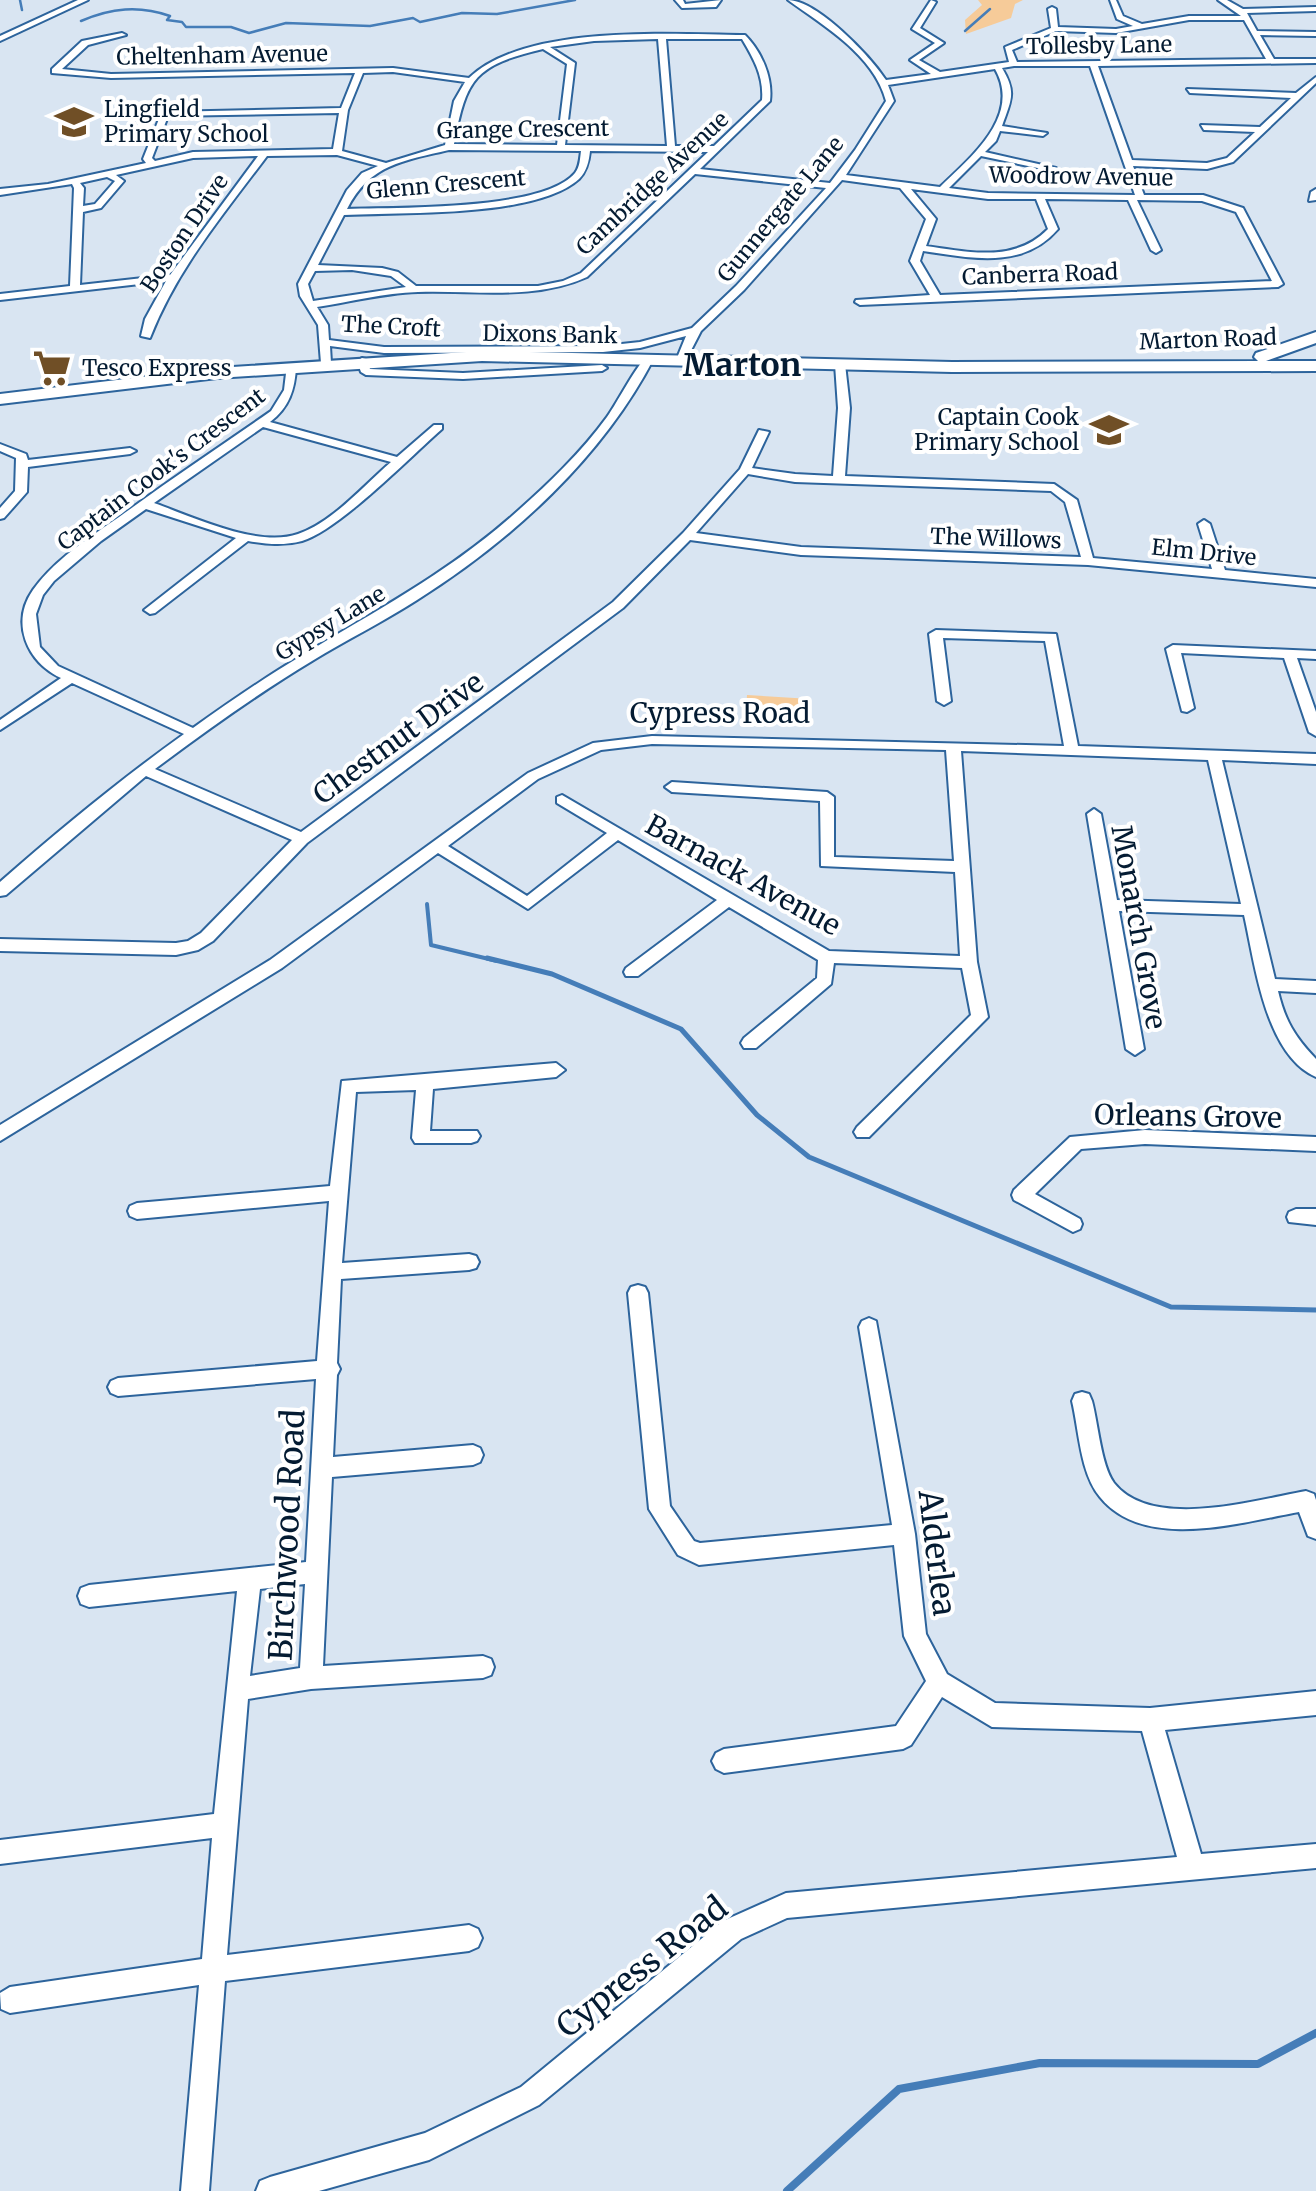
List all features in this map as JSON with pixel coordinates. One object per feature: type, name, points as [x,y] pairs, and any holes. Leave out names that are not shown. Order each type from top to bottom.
[{"type":"highway","points":[[1250,360],[1316,337]]},
{"type":"highway","name":"Dixons Bank","points":[[0,399],[291,366],[482,356],[1102,368],[1225,364]]},
{"type":"highway","name":"Marton Road","points":[[1225,364],[1316,358]]},
{"type":"highway","points":[[1225,364],[1316,377]]},
{"type":"highway","points":[[1272,368],[1316,366]]},
{"type":"street","points":[[0,39],[84,0]]},
{"type":"street","points":[[679,0],[682,6],[697,8],[712,7],[718,0]]},
{"type":"street","points":[[792,0],[836,28],[884,83]]},
{"type":"street","points":[[1222,0],[1244,15],[1271,60]]},
{"type":"street","points":[[1113,1],[1120,17],[1141,26]]},
{"type":"street","points":[[932,2],[916,29],[940,44],[914,60],[937,74]]},
{"type":"street","points":[[1052,9],[1055,29]]},
{"type":"street","points":[[1014,64],[1008,49],[1055,29],[1116,31],[1189,18],[1316,10]]},
{"type":"street","points":[[1168,22],[1183,29]]},
{"type":"street","points":[[1254,33],[1316,34]]},
{"type":"street","name":"Cheltenham Avenue","points":[[122,35],[86,43],[54,71],[111,76],[393,70],[469,80]]},
{"type":"street","name":"Cambridge Avenue","points":[[310,306],[413,290],[538,289],[584,275],[766,101],[769,89],[764,71],[745,37],[662,38]]},
{"type":"street","points":[[449,147],[462,90],[490,65],[543,46],[602,38],[662,38],[671,146]]},
{"type":"street","points":[[543,46],[572,63],[561,146]]},
{"type":"street","name":"Tollesby Lane","points":[[884,83],[1014,64],[1315,62]]},
{"type":"street","points":[[1093,63],[1156,250]]},
{"type":"street","points":[[942,190],[998,128],[1008,85],[998,66]]},
{"type":"street","points":[[337,152],[344,110],[360,70]]},
{"type":"street","points":[[1128,163],[1207,166],[1230,160],[1316,78]]},
{"type":"street","name":"Gunnergate Lane","points":[[682,358],[683,346],[694,332],[721,309],[834,182],[890,101],[884,83]]},
{"type":"street","points":[[1190,91],[1300,96]]},
{"type":"street","points":[[151,162],[147,158],[165,114],[344,110]]},
{"type":"street","points":[[1204,127],[1263,130]]},
{"type":"street","points":[[998,128],[1044,134]]},
{"type":"street","name":"Glenn Crescent","points":[[340,212],[508,203],[540,196],[566,186],[578,175],[586,146]]},
{"type":"street","name":"Grange Crescent","points":[[326,363],[323,325],[310,306],[303,284],[340,212],[365,175],[384,165],[449,147],[718,149]]},
{"type":"street","points":[[0,192],[74,182],[151,162],[193,156],[337,152],[384,165]]},
{"type":"street","points":[[979,153],[1052,168]]},
{"type":"street","name":"Boston Drive","points":[[146,336],[146,326],[174,278],[263,154]]},
{"type":"street","name":"Woodrow Avenue","points":[[695,171],[1040,196],[1204,198],[1240,210],[1278,284]]},
{"type":"street","points":[[77,210],[98,206],[120,180],[108,173]]},
{"type":"street","points":[[74,182],[78,188],[75,289]]},
{"type":"street","name":"Canberra Road","points":[[902,184],[931,219],[915,262],[937,298],[1278,284]]},
{"type":"street","points":[[920,248],[994,256],[1030,250],[1054,230],[1040,196]]},
{"type":"street","points":[[311,268],[389,272],[408,281],[413,290]]},
{"type":"street","points":[[0,298],[174,278]]},
{"type":"street","points":[[860,302],[937,298]]},
{"type":"street","name":"The Croft","points":[[323,342],[384,350],[603,349],[694,332]]},
{"type":"street","name":"Gypsy Lane","points":[[0,890],[195,734],[288,670],[412,598],[473,553],[600,434],[641,376],[649,358]]},
{"type":"street","points":[[362,361],[366,372],[463,376],[597,366]]},
{"type":"street","points":[[838,480],[844,408],[840,364]]},
{"type":"street","name":"Captain Cook's Crescent","points":[[195,734],[54,669],[33,648],[29,614],[37,594],[66,564],[144,504],[262,423],[284,403],[291,366]]},
{"type":"street","points":[[262,423],[399,461]]},
{"type":"street","points":[[144,504],[277,542],[310,534],[438,427]]},
{"type":"street","name":"Chestnut Drive","points":[[0,945],[192,946],[207,938],[302,839],[618,605],[745,470],[762,432]]},
{"type":"street","points":[[0,447],[22,456],[21,492],[0,515]]},
{"type":"street","points":[[22,464],[130,452]]},
{"type":"street","name":"The Willows","points":[[687,536],[801,552],[1088,562],[1071,500],[1054,488],[838,480],[745,470]]},
{"type":"street","points":[[1204,524],[1219,572]]},
{"type":"street","points":[[150,610],[246,536]]},
{"type":"street","name":"Elm Drive","points":[[1088,562],[1316,584]]},
{"type":"street","points":[[944,701],[936,634],[1050,637],[1072,751]]},
{"type":"street","points":[[1187,708],[1173,649],[1316,655]]},
{"type":"street","points":[[1290,654],[1316,732]]},
{"type":"street","points":[[0,726],[70,678]]},
{"type":"street","name":"Cypress Road","points":[[0,1134],[263,973],[534,776],[598,746],[652,740],[1316,759]]},
{"type":"street","points":[[863,1132],[980,1017],[969,962],[952,746]]},
{"type":"street","points":[[1214,756],[1277,1022],[1290,1043],[1316,1070]]},
{"type":"street","points":[[147,770],[302,839]]},
{"type":"street","points":[[672,787],[828,797],[826,862],[961,866]]},
{"type":"street","name":"Barnack Avenue","points":[[562,800],[826,957],[969,962]]},
{"type":"street","name":"Monarch Grove","points":[[1094,814],[1136,1049]]},
{"type":"street","points":[[436,845],[528,904],[617,833]]},
{"type":"street","points":[[632,972],[729,899]]},
{"type":"street","points":[[1110,905],[1252,910]]},
{"type":"street","points":[[750,1043],[825,980],[826,957]]},
{"type":"street","points":[[1268,985],[1316,987]]},
{"type":"street","name":"Birchwood Road","points":[[195,2191],[237,1689],[311,1678],[330,1369],[332,1272],[348,1086],[425,1084],[556,1070]]},
{"type":"street","points":[[425,1084],[421,1138],[472,1136]]},
{"type":"street","name":"Orleans Grove","points":[[1073,1224],[1021,1195],[1076,1142],[1145,1137],[1316,1144]]},
{"type":"street","points":[[138,1211],[338,1193]]},
{"type":"street","points":[[332,1272],[469,1262]]},
{"type":"street","points":[[638,1293],[660,1509],[686,1548],[698,1554],[904,1534]]},
{"type":"street","name":"Alderlea","points":[[869,1328],[904,1534],[915,1636],[939,1682]]},
{"type":"street","points":[[118,1387],[330,1369]]},
{"type":"street","points":[[1082,1400],[1105,1488],[1132,1512],[1168,1522],[1306,1500],[1316,1529]]},
{"type":"street","points":[[322,1468],[473,1455]]},
{"type":"street","points":[[89,1596],[318,1572]]},
{"type":"street","points":[[237,1689],[250,1579]]},
{"type":"street","points":[[311,1678],[483,1666]]},
{"type":"street","points":[[724,1761],[903,1737],[939,1682],[992,1715],[1150,1720],[1316,1703]]},
{"type":"street","points":[[1150,1720],[1193,1869]]},
{"type":"street","points":[[0,1852],[223,1825]]},
{"type":"street","name":"Cypress Road","points":[[270,2191],[429,2146],[530,2096],[732,1930],[786,1906],[1316,1856]]},
{"type":"street","points":[[10,2000],[470,1938]]},
{"type":"shaded area","points":[[978,0],[1023,0],[1015,4],[1011,18],[966,34],[965,20],[982,5]]},
{"type":"shaded area","points":[[747,695],[811,699],[810,715],[746,711]]},
{"type":"waterway","points":[[20,0],[22,10]]},
{"type":"waterway","points":[[81,21],[103,13],[136,9],[170,16],[167,20],[182,22],[186,27],[231,27],[249,33],[286,23],[370,26],[413,18],[420,22],[462,13],[497,14],[575,0]]},
{"type":"waterway","points":[[965,31],[990,9]]},
{"type":"waterway","points":[[427,904],[431,945],[497,961]]},
{"type":"waterway","points":[[487,958],[552,974],[681,1029],[757,1115],[809,1157],[1171,1307],[1316,1310]]},
{"type":"waterway","points":[[787,2191],[899,2089],[1040,2063],[1258,2064],[1316,2033]]},
{"type":"place","name":"Lingfield Primary School","points":[[74,122]]},
{"type":"place","name":"Tesco Express","points":[[52,368]]},
{"type":"place","name":"Captain Cook Primary School","points":[[1109,430]]},
{"type":"district","name":"Marton","points":[[742,365]]}]
